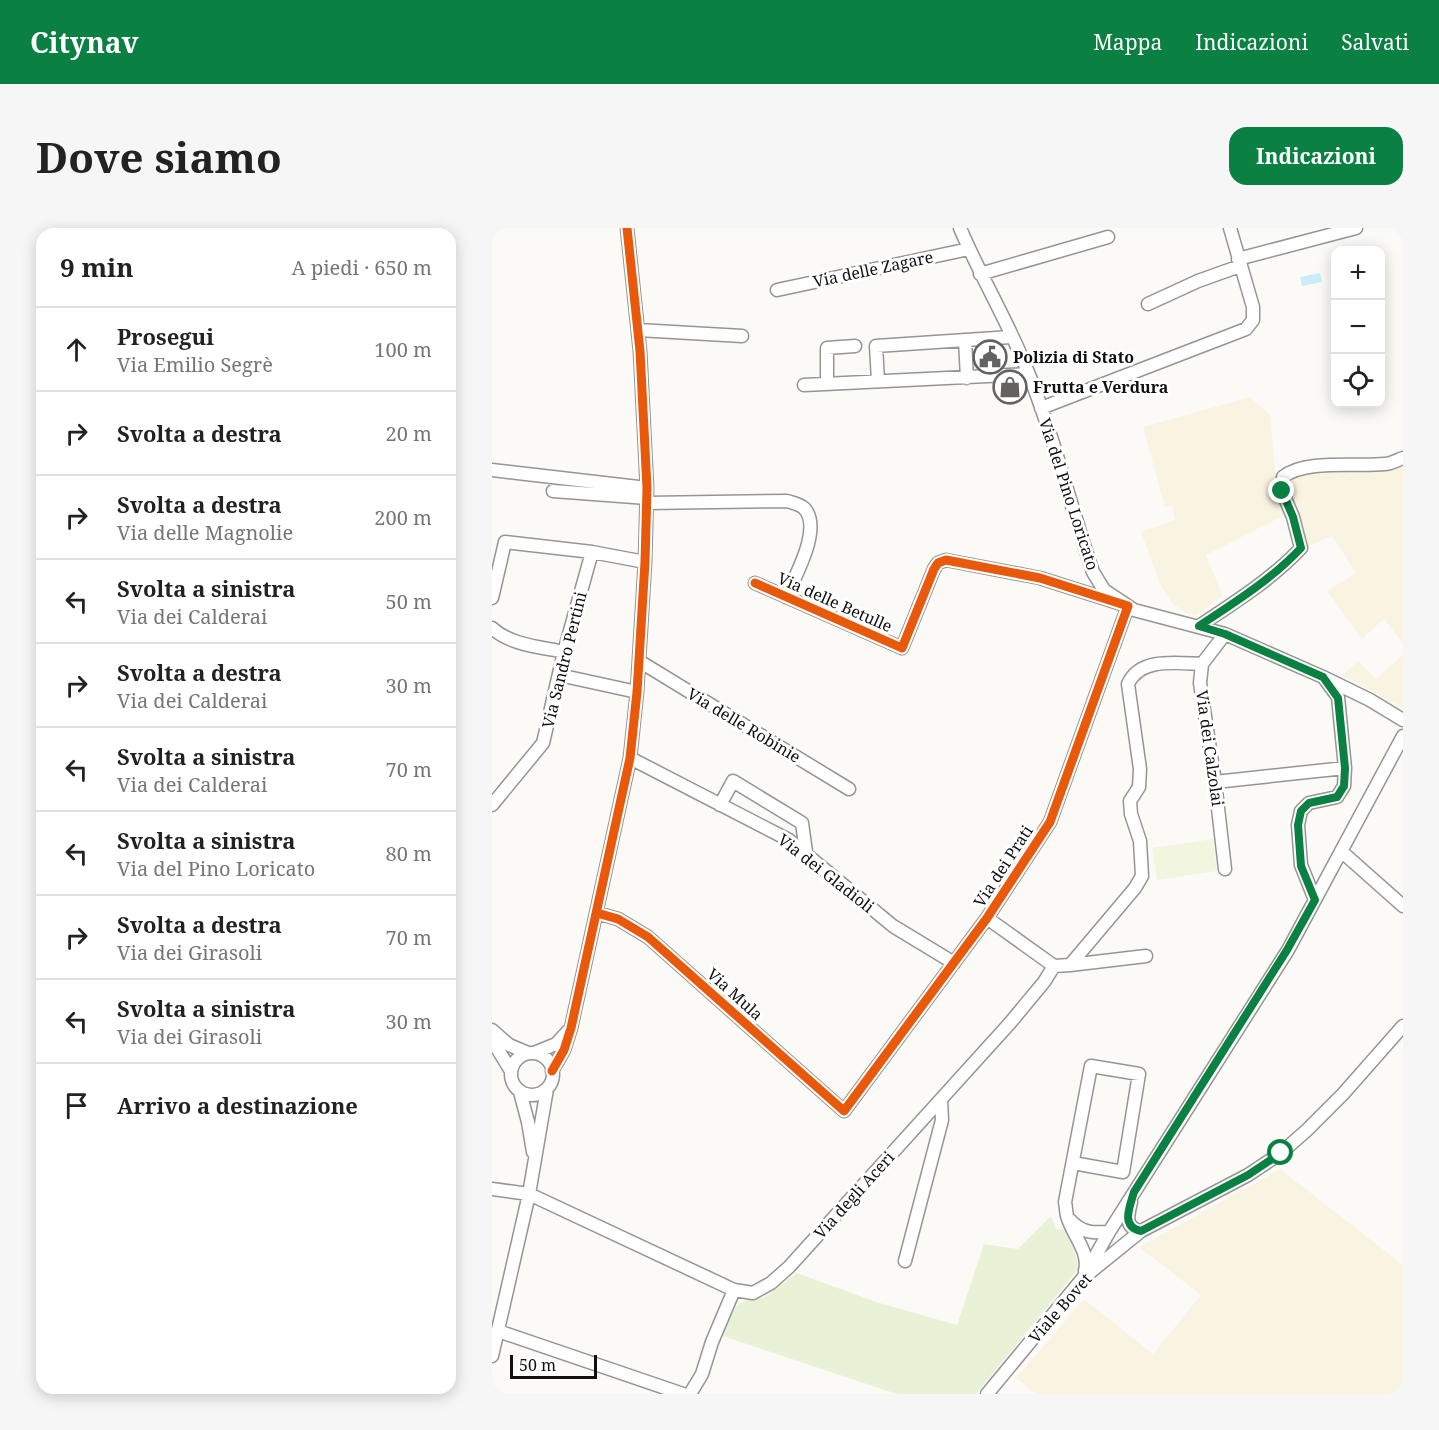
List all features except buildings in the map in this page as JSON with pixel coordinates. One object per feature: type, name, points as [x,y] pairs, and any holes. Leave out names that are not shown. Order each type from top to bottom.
[{"type":"street","points":[[552,1071],[564,1050],[571,1028],[597,913],[630,758],[637,692],[647,496],[638,330],[627,228]]},
{"type":"street","name":"Via del Pino Loricato","points":[[960,228],[1028,374],[1093,572],[1104,590],[1134,610],[1225,634],[1323,677],[1370,700],[1403,720]]},
{"type":"street","points":[[1041,408],[1246,329],[1253,320],[1253,307],[1230,228]]},
{"type":"street","points":[[1148,304],[1239,262],[1317,233],[1356,228]]},
{"type":"street","points":[[980,274],[1108,237]]},
{"type":"street","name":"Via delle Zagare","points":[[777,290],[969,249]]},
{"type":"street","points":[[638,330],[742,336]]},
{"type":"street","points":[[878,381],[876,346],[1011,337]]},
{"type":"street","points":[[965,340],[967,378]]},
{"type":"street","points":[[827,384],[827,348],[855,346]]},
{"type":"street","points":[[804,385],[1028,374]]},
{"type":"street","points":[[1199,626],[1237,601],[1293,557],[1301,548],[1293,517],[1282,491],[1283,477],[1290,471],[1338,464],[1387,464],[1403,458]]},
{"type":"street","points":[[492,470],[647,496]]},
{"type":"street","points":[[553,490],[787,501],[798,504],[805,510],[808,519],[810,542],[786,597]]},
{"type":"street","points":[[492,598],[505,542],[592,552],[645,562]]},
{"type":"street","name":"Via Sandro Pertini","points":[[492,805],[543,742],[564,652],[592,552]]},
{"type":"street","name":"Via delle Betulle","points":[[755,583],[902,648],[934,569],[938,563],[946,560],[1040,578],[1128,606]]},
{"type":"street","name":"Via dei Prati","points":[[844,1111],[987,918],[1050,822],[1128,606]]},
{"type":"street","points":[[492,628],[498,634],[516,641],[564,652]]},
{"type":"street","points":[[1070,965],[1135,888],[1142,876],[1140,841],[1131,814],[1130,801],[1139,787],[1140,770],[1128,684],[1133,674],[1144,666],[1170,662],[1202,664],[1225,634]]},
{"type":"street","name":"Via delle Robinie","points":[[639,661],[849,789]]},
{"type":"street","name":"Via dei Calzolai","points":[[1202,664],[1200,683],[1225,869]]},
{"type":"street","points":[[559,675],[637,692]]},
{"type":"street","points":[[1315,900],[1301,866],[1298,825],[1301,811],[1309,803],[1337,797],[1344,786],[1345,768],[1338,698],[1323,677]]},
{"type":"street","points":[[1083,1278],[1109,1232],[1287,950],[1403,736]]},
{"type":"street","name":"Via dei Gladioli","points":[[630,758],[789,840],[892,926],[954,963]]},
{"type":"street","points":[[1215,782],[1345,768]]},
{"type":"street","points":[[720,805],[733,781],[802,823],[806,852]]},
{"type":"street","points":[[1341,851],[1403,906]]},
{"type":"street","name":"Via Mula","points":[[597,913],[618,919],[648,937],[844,1111]]},
{"type":"street","points":[[987,918],[1054,966],[1146,956]]},
{"type":"street","name":"Via degli Aceri","points":[[492,1189],[513,1190],[529,1194],[734,1290],[753,1293],[771,1283],[789,1267],[1010,1023],[1044,982],[1054,966]]},
{"type":"street","name":"Viale Bovet","points":[[987,1394],[1083,1278],[1141,1231],[1248,1175],[1281,1153],[1308,1130],[1343,1094],[1403,1026]]},
{"type":"street","points":[[511,1071],[516,1060],[556,1044],[571,1028]]},
{"type":"street","points":[[492,1030],[509,1045],[546,1059],[552,1071],[534,1157],[529,1194],[492,1356]]},
{"type":"street","points":[[492,1040],[511,1071],[513,1083],[520,1092],[534,1157]]},
{"type":"street","points":[[1073,1163],[1123,1172],[1139,1074],[1091,1066],[1065,1202],[1067,1217],[1087,1264],[1083,1278]]},
{"type":"street","points":[[520,1092],[531,1095],[547,1089]]},
{"type":"street","points":[[904,1261],[942,1120],[941,1099]]},
{"type":"street","points":[[1134,1192],[1128,1224],[1133,1230],[1141,1231]]},
{"type":"street","points":[[1067,1217],[1077,1228],[1089,1233],[1109,1232]]},
{"type":"street","points":[[690,1394],[702,1374],[712,1342],[734,1290]]},
{"type":"street","points":[[498,1331],[683,1394]]},
{"type":"shaded area","points":[[1250,397],[1270,415],[1276,482],[1287,514],[1206,555],[1223,596],[1196,615],[1184,612],[1172,603],[1160,584],[1141,532],[1175,520],[1172,507],[1165,507],[1143,427]]},
{"type":"shaded area","points":[[1403,463],[1403,643],[1384,619],[1362,639],[1327,591],[1356,573],[1332,536],[1308,546],[1287,493],[1288,479],[1326,471],[1363,469],[1379,471],[1393,469]]},
{"type":"shaded area","points":[[1403,655],[1403,708],[1342,675],[1358,661],[1376,679]]},
{"type":"shaded area","points":[[1280,1169],[1403,1265],[1403,1394],[1036,1394],[1016,1378],[1084,1299],[1153,1354],[1201,1295],[1139,1247]]},
{"type":"green space","points":[[1213,839],[1217,871],[1157,880],[1152,848]]},
{"type":"green space","points":[[1051,1216],[1056,1229],[1068,1230],[1079,1268],[976,1394],[897,1394],[720,1335],[736,1306],[746,1300],[763,1298],[797,1273],[876,1302],[957,1325],[984,1244],[1018,1249]]},
{"type":"water","points":[[1320,273],[1322,282],[1302,286],[1300,277]]},
{"type":"cycle path","points":[[552,1071],[564,1050],[571,1028],[630,758],[637,692],[647,488],[640,351],[627,228]]},
{"type":"cycle path","points":[[597,913],[618,919],[648,937],[844,1111],[987,918],[1050,822],[1128,606],[1040,578],[946,560],[938,563],[934,569],[902,648],[755,583]]},
{"type":"place","name":"Polizia di Stato","points":[[990,357]]},
{"type":"place","name":"Frutta e Verdura","points":[[1010,387]]},
{"type":"route","points":[[1281,1153],[1248,1175],[1141,1231],[1133,1230],[1128,1224],[1134,1192],[1287,950],[1315,900],[1301,866],[1298,825],[1301,811],[1309,803],[1337,797],[1344,786],[1345,768],[1338,698],[1323,677],[1225,634],[1199,626],[1237,601],[1293,557],[1301,548],[1293,517],[1282,491]]}]
